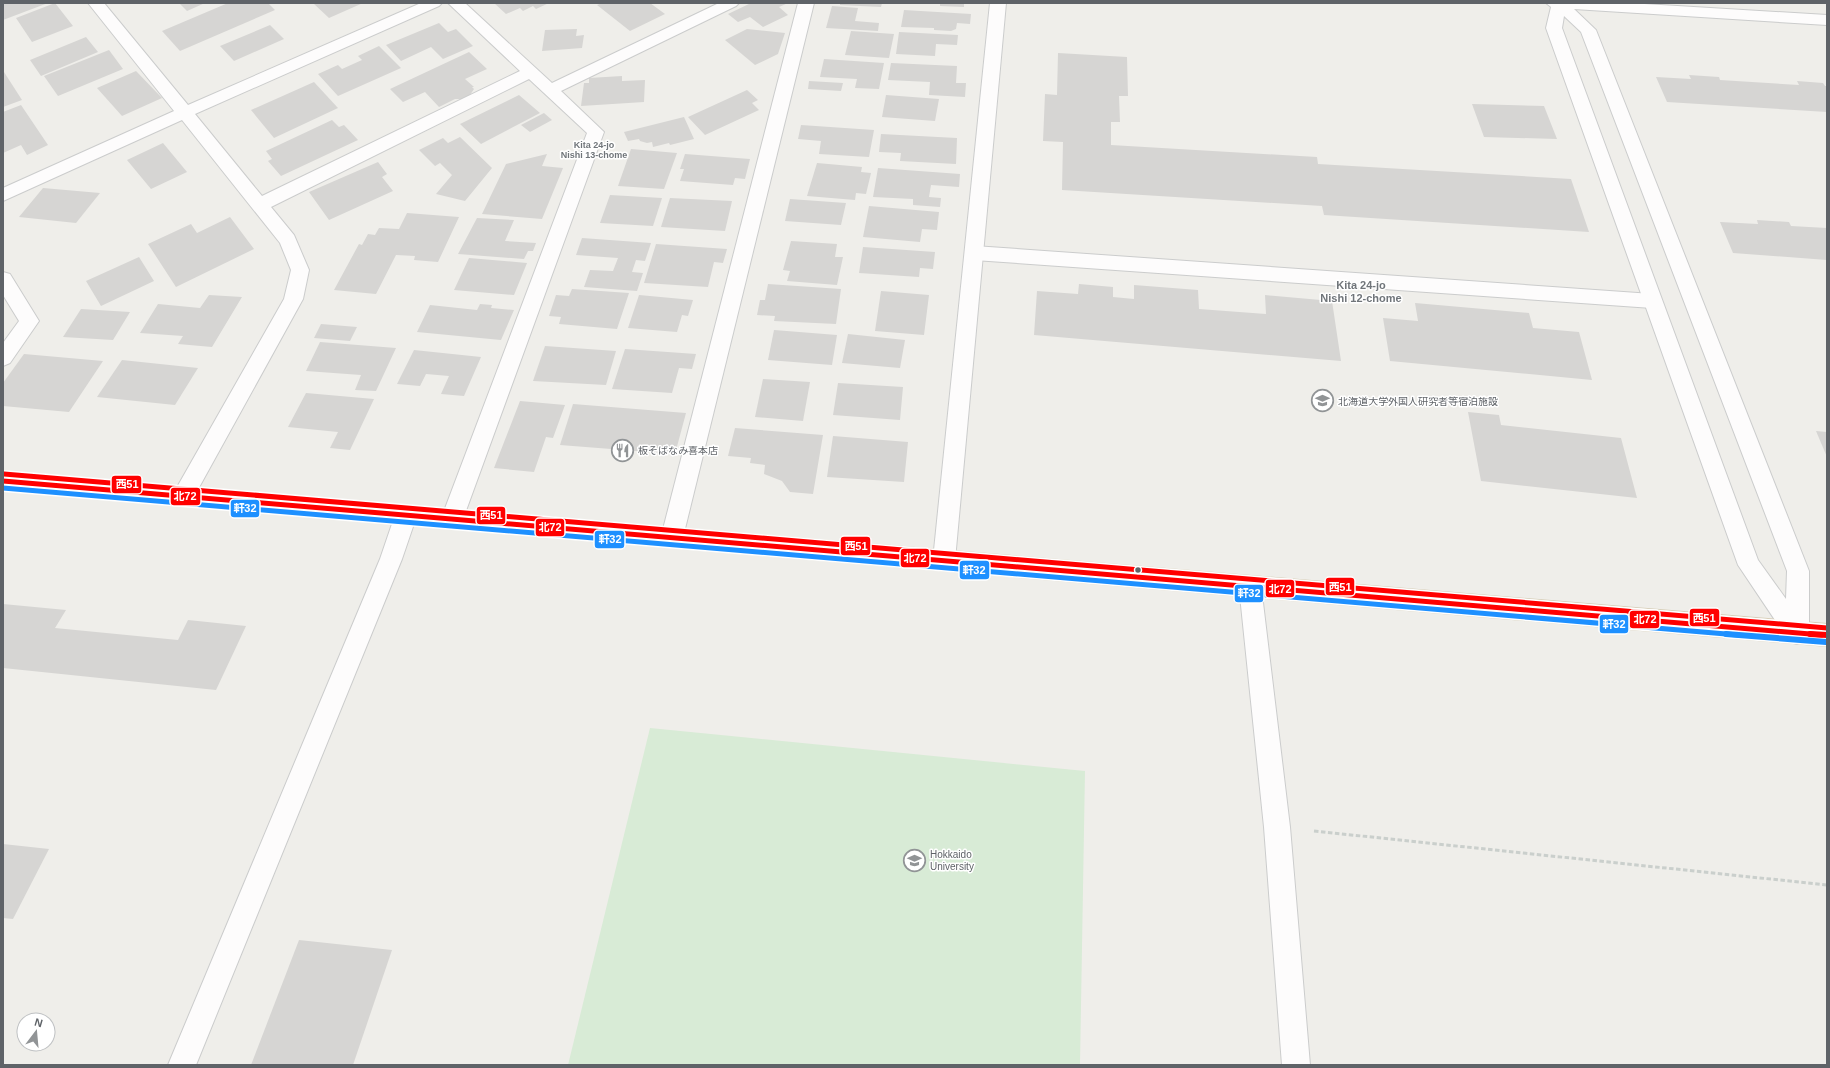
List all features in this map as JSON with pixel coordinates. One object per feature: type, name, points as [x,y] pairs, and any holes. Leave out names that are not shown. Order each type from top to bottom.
[{"type":"main road","points":[[3,481],[1827,635]]},
{"type":"street","points":[[96,3],[288,240],[300,270],[293,300],[182,496]]},
{"type":"street","points":[[396,3],[408,15]]},
{"type":"street","points":[[3,195],[184,113],[434,3]]},
{"type":"street","points":[[452,519],[596,132],[552,89],[531,72],[456,3]]},
{"type":"street","points":[[552,89],[730,3]]},
{"type":"street","points":[[672,537],[806,3]]},
{"type":"street","points":[[944,560],[998,3]]},
{"type":"street","points":[[1555,3],[1827,20]]},
{"type":"street","points":[[1555,3],[1554,28],[1749,565],[1797,633]]},
{"type":"street","points":[[1555,3],[1588,30],[1798,571],[1797,633]]},
{"type":"street","points":[[260,205],[531,72]]},
{"type":"street","points":[[974,253],[1652,301]]},
{"type":"street","points":[[3,279],[29,321],[3,358]]},
{"type":"street","points":[[182,1065],[391,560],[406,515]]},
{"type":"street","points":[[1250,586],[1277,827],[1296,1065]]},
{"type":"path","points":[[1277,827],[1827,885]]},
{"type":"green space","points":[[650,728],[1085,771],[1080,1065],[568,1065]]},
{"type":"building","points":[[3,3],[48,3],[3,20]]},
{"type":"building","points":[[55,3],[73,26],[32,42],[16,18]]},
{"type":"building","points":[[179,3],[205,3],[187,11]]},
{"type":"building","points":[[228,3],[268,3],[275,10],[180,51],[162,31]]},
{"type":"building","points":[[313,3],[363,3],[329,18]]},
{"type":"building","points":[[494,3],[549,3],[536,9],[533,6],[523,11],[520,8],[506,14]]},
{"type":"building","points":[[602,3],[650,3],[665,14],[630,31],[597,5]]},
{"type":"building","points":[[751,3],[788,3],[779,7],[788,15],[763,27],[750,17],[738,22],[728,14]]},
{"type":"building","points":[[840,3],[882,3],[881,7],[840,5]]},
{"type":"building","points":[[940,3],[964,3],[964,7],[940,6]]},
{"type":"building","points":[[832,6],[858,8],[855,21],[879,23],[878,31],[826,28]]},
{"type":"building","points":[[904,10],[971,14],[970,24],[957,23],[956,29],[951,31],[934,30],[934,28],[901,27]]},
{"type":"building","points":[[439,23],[448,32],[456,29],[473,46],[443,59],[431,47],[401,61],[386,45]]},
{"type":"building","points":[[270,25],[284,39],[234,61],[220,46]]},
{"type":"building","points":[[577,29],[576,36],[584,35],[582,48],[542,51],[545,30]]},
{"type":"building","points":[[747,29],[785,33],[778,54],[755,65],[725,40]]},
{"type":"building","points":[[851,31],[894,34],[889,58],[845,55]]},
{"type":"building","points":[[899,32],[958,35],[957,45],[936,44],[935,56],[896,54]]},
{"type":"building","points":[[86,37],[98,52],[41,76],[30,60]]},
{"type":"building","points":[[379,46],[401,68],[338,96],[318,74],[338,65],[342,69],[362,60],[358,56]]},
{"type":"building","points":[[109,50],[123,69],[58,96],[44,76]]},
{"type":"building","points":[[469,52],[487,69],[465,79],[474,87],[472,87],[474,89],[470,95],[464,99],[455,99],[439,107],[425,92],[403,102],[390,89]]},
{"type":"building","points":[[1058,53],[1127,57],[1128,96],[1119,96],[1120,122],[1111,122],[1111,145],[1317,157],[1318,164],[1571,179],[1589,232],[1324,215],[1322,206],[1062,190],[1063,142],[1043,141],[1045,94],[1057,95]]},
{"type":"building","points":[[824,59],[884,63],[879,89],[855,88],[857,79],[820,77]]},
{"type":"building","points":[[891,63],[957,66],[956,83],[966,83],[965,97],[929,95],[930,82],[888,80]]},
{"type":"building","points":[[136,71],[162,98],[122,116],[97,88]]},
{"type":"building","points":[[4,72],[22,100],[3,107],[3,73]]},
{"type":"building","points":[[1689,75],[1719,77],[1720,80],[1799,85],[1797,81],[1823,83],[1827,86],[1827,112],[1667,102],[1656,77],[1691,79]]},
{"type":"building","points":[[622,76],[622,81],[645,80],[644,102],[581,106],[584,83],[589,83],[589,78]]},
{"type":"building","points":[[809,81],[843,83],[841,91],[808,89]]},
{"type":"building","points":[[314,82],[338,108],[274,138],[251,110]]},
{"type":"building","points":[[747,90],[758,100],[752,103],[759,110],[705,135],[688,117]]},
{"type":"building","points":[[519,95],[540,113],[481,144],[460,124]]},
{"type":"building","points":[[886,95],[939,99],[935,121],[882,117]]},
{"type":"building","points":[[1472,104],[1544,106],[1557,139],[1484,137]]},
{"type":"building","points":[[21,105],[48,145],[27,155],[21,145],[3,153],[3,112]]},
{"type":"building","points":[[544,113],[552,120],[530,132],[521,125]]},
{"type":"building","points":[[684,117],[694,139],[670,145],[669,143],[653,147],[652,142],[647,143],[640,141],[639,139],[628,141],[624,132]]},
{"type":"building","points":[[332,120],[339,127],[344,125],[358,140],[281,176],[268,161],[272,159],[266,151]]},
{"type":"building","points":[[801,125],[874,130],[869,157],[819,154],[821,141],[798,139]]},
{"type":"building","points":[[881,134],[957,138],[956,164],[900,161],[901,153],[879,152]]},
{"type":"building","points":[[460,137],[492,168],[465,201],[436,194],[452,175],[440,163],[435,166],[419,150],[443,138],[448,143]]},
{"type":"building","points":[[163,143],[187,172],[151,189],[127,160]]},
{"type":"building","points":[[631,149],[677,153],[664,189],[618,186]]},
{"type":"building","points":[[547,154],[542,166],[563,168],[542,219],[482,214],[506,164]]},
{"type":"building","points":[[685,154],[750,159],[745,179],[735,178],[733,185],[680,181],[684,169],[680,169]]},
{"type":"building","points":[[378,162],[387,174],[382,177],[393,191],[329,220],[309,192]]},
{"type":"building","points":[[817,163],[862,167],[861,172],[871,173],[866,194],[856,193],[855,200],[807,196]]},
{"type":"building","points":[[878,168],[960,174],[959,187],[931,185],[929,197],[941,198],[940,207],[913,205],[913,199],[873,197]]},
{"type":"building","points":[[43,188],[100,193],[76,223],[19,217]]},
{"type":"building","points":[[610,195],[662,198],[653,226],[600,223]]},
{"type":"building","points":[[670,198],[732,201],[725,231],[661,227]]},
{"type":"building","points":[[790,199],[846,203],[841,225],[785,221]]},
{"type":"building","points":[[869,206],[939,212],[937,230],[922,229],[920,242],[863,237]]},
{"type":"building","points":[[407,213],[459,217],[438,262],[414,260],[415,256],[396,255],[376,294],[334,290],[359,244],[362,245],[368,234],[375,235],[379,228],[399,229]]},
{"type":"building","points":[[230,217],[254,249],[176,287],[148,244],[191,224],[197,233]]},
{"type":"building","points":[[477,218],[514,220],[505,241],[536,243],[533,251],[528,251],[524,259],[458,254]]},
{"type":"building","points":[[1757,220],[1789,222],[1791,226],[1827,228],[1827,260],[1733,253],[1720,222],[1758,224]]},
{"type":"building","points":[[582,238],[651,243],[645,261],[636,260],[632,272],[643,273],[637,291],[584,287],[590,270],[613,271],[618,258],[576,255]]},
{"type":"building","points":[[791,241],[837,244],[835,257],[843,257],[837,285],[787,281],[790,271],[783,270]]},
{"type":"building","points":[[656,244],[727,249],[723,263],[714,262],[708,287],[644,283]]},
{"type":"building","points":[[863,247],[935,252],[933,269],[920,268],[919,277],[859,273]]},
{"type":"building","points":[[139,257],[154,281],[101,306],[86,281]]},
{"type":"building","points":[[469,258],[527,263],[514,295],[454,290]]},
{"type":"building","points":[[768,284],[841,289],[836,324],[774,321],[775,316],[757,315],[760,300],[765,300]]},
{"type":"building","points":[[1079,284],[1113,287],[1113,297],[1134,299],[1134,285],[1198,290],[1199,309],[1266,314],[1265,295],[1332,301],[1341,361],[1034,335],[1037,291],[1078,294]]},
{"type":"building","points":[[572,289],[629,293],[617,329],[559,324],[561,317],[549,316],[556,295],[569,296]]},
{"type":"building","points":[[881,291],[929,295],[924,335],[875,331]]},
{"type":"building","points":[[209,295],[242,297],[212,347],[178,344],[183,336],[140,333],[158,304],[200,308]]},
{"type":"building","points":[[639,295],[693,300],[688,316],[682,315],[677,332],[628,328]]},
{"type":"building","points":[[1415,303],[1529,313],[1533,328],[1579,332],[1592,380],[1390,361],[1383,318],[1418,321]]},
{"type":"building","points":[[480,304],[492,305],[491,308],[514,310],[501,340],[417,332],[430,305],[477,310]]},
{"type":"building","points":[[81,309],[130,312],[113,340],[63,337]]},
{"type":"building","points":[[321,324],[357,327],[350,341],[314,338]]},
{"type":"building","points":[[774,330],[837,335],[832,365],[768,360]]},
{"type":"building","points":[[848,334],[905,340],[900,368],[842,363]]},
{"type":"building","points":[[320,342],[396,348],[376,391],[355,390],[361,375],[306,371]]},
{"type":"building","points":[[545,346],[616,351],[606,385],[533,381]]},
{"type":"building","points":[[625,349],[696,354],[692,369],[679,368],[672,393],[612,389]]},
{"type":"building","points":[[414,350],[481,357],[464,396],[441,394],[449,376],[426,374],[420,386],[397,384]]},
{"type":"building","points":[[24,354],[103,361],[69,412],[3,406],[3,383]]},
{"type":"building","points":[[122,360],[198,368],[175,405],[97,397]]},
{"type":"building","points":[[763,379],[810,382],[803,421],[755,417]]},
{"type":"building","points":[[838,383],[903,387],[900,420],[833,415]]},
{"type":"building","points":[[306,393],[374,399],[350,450],[330,448],[338,432],[288,427]]},
{"type":"building","points":[[520,401],[565,405],[553,438],[546,437],[534,472],[494,468]]},
{"type":"building","points":[[573,404],[686,413],[675,454],[560,445]]},
{"type":"building","points":[[1468,412],[1499,415],[1501,425],[1621,438],[1637,498],[1481,481]]},
{"type":"building","points":[[735,428],[823,435],[813,494],[790,492],[782,481],[764,474],[765,465],[750,463],[751,458],[728,456]]},
{"type":"building","points":[[1816,431],[1827,432],[1827,457]]},
{"type":"building","points":[[833,436],[908,442],[904,482],[827,477]]},
{"type":"building","points":[[3,604],[66,610],[55,628],[178,640],[188,620],[246,626],[216,690],[3,668]]},
{"type":"building","points":[[3,844],[49,849],[13,919],[3,918]]},
{"type":"building","points":[[299,940],[392,950],[353,1065],[251,1065]]},
{"type":"transit line","name":"西51","points":[[4,474],[1827,628]]},
{"type":"transit line","name":"北72","points":[[3,481],[1827,635]]},
{"type":"transit line","name":"軒32","points":[[3,488],[1826,642]]},
{"type":"place","name":"北海道大学外国人研究者等宿泊施設","points":[[1323,401]]},
{"type":"place","name":"板そばなみ喜本店","points":[[623,450]]},
{"type":"place","name":"Hokkaido University","points":[[915,860]]},
{"type":"district","name":"Kita 24-jo Nishi 13-chome","points":[[594,150]]},
{"type":"district","name":"Kita 24-jo Nishi 12-chome","points":[[1361,291]]}]
